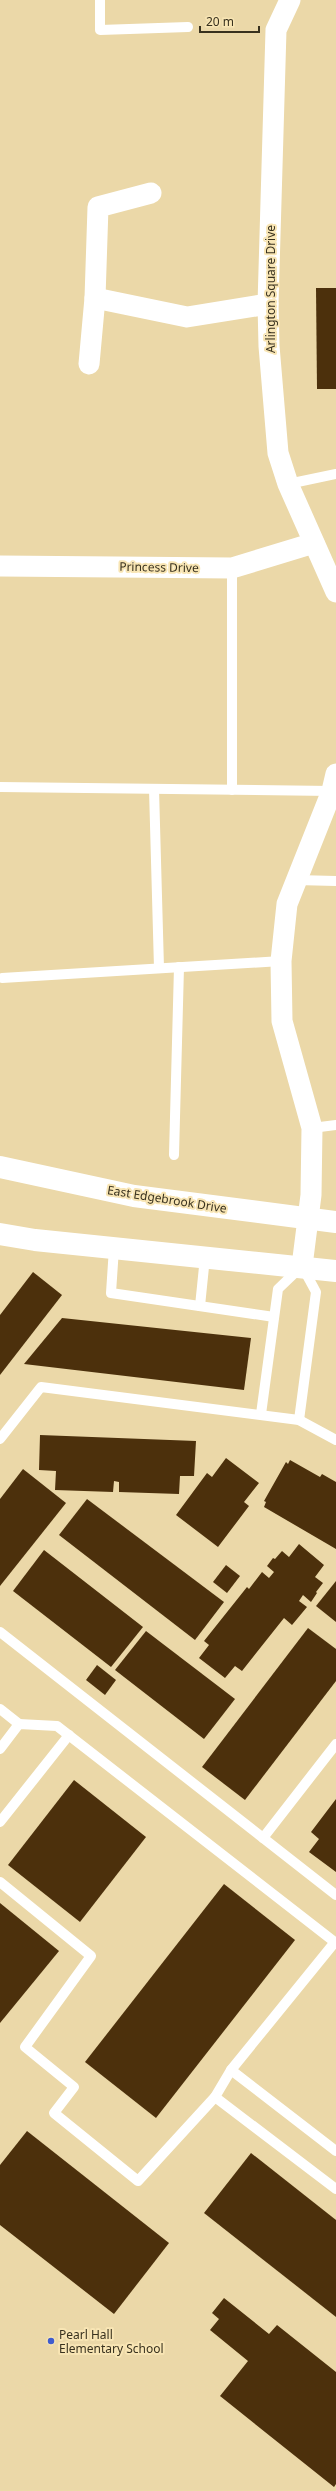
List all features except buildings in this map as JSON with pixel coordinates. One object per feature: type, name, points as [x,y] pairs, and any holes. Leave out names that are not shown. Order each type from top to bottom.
[{"type":"main road","name":"East Edgebrook Drive","points":[[0,1167],[134,1196],[336,1222]]},
{"type":"main road","points":[[0,1234],[34,1240],[302,1266],[336,1271]]},
{"type":"street","name":"Arlington Square Drive","points":[[290,0],[276,30],[268,304],[269,346],[278,453],[288,484],[336,592]]},
{"type":"street","points":[[89,364],[95,298],[98,207],[151,192]]},
{"type":"street","points":[[95,298],[187,317],[268,304]]},
{"type":"street","name":"Princess Drive","points":[[0,566],[232,568],[314,544]]},
{"type":"street","points":[[302,1266],[311,1195],[312,1128],[282,1021],[281,961],[287,904],[334,783]]},
{"type":"lane","points":[[100,0],[100,30],[188,27]]},
{"type":"lane","points":[[288,484],[336,474]]},
{"type":"lane","points":[[232,568],[232,790]]},
{"type":"lane","points":[[0,787],[232,790],[334,783]]},
{"type":"lane","points":[[154,789],[159,968]]},
{"type":"lane","points":[[296,880],[336,881]]},
{"type":"lane","points":[[2,978],[281,961]]},
{"type":"lane","points":[[174,1155],[179,967]]},
{"type":"lane","points":[[312,1128],[336,1125]]},
{"type":"lane","points":[[114,1248],[110,1293],[274,1317]]},
{"type":"lane","points":[[200,1306],[205,1257]]},
{"type":"lane","points":[[261,1414],[278,1289],[302,1266],[316,1292],[299,1420]]},
{"type":"lane","points":[[0,1439],[41,1387],[299,1420],[336,1440]]},
{"type":"lane","points":[[0,1632],[336,1896]]},
{"type":"lane","points":[[0,1709],[19,1724],[57,1726],[70,1735],[336,1943],[231,2070],[215,2097],[138,2181],[54,2113],[74,2087],[25,2047],[91,1956],[0,1882]]},
{"type":"lane","points":[[0,1749],[19,1724]]},
{"type":"lane","points":[[0,1822],[70,1735]]},
{"type":"lane","points":[[262,1838],[336,1744]]},
{"type":"lane","points":[[231,2070],[336,2151]]},
{"type":"lane","points":[[215,2097],[336,2189]]},
{"type":"place","name":"Pearl Hall Elementary School","points":[[51,2341]]}]
